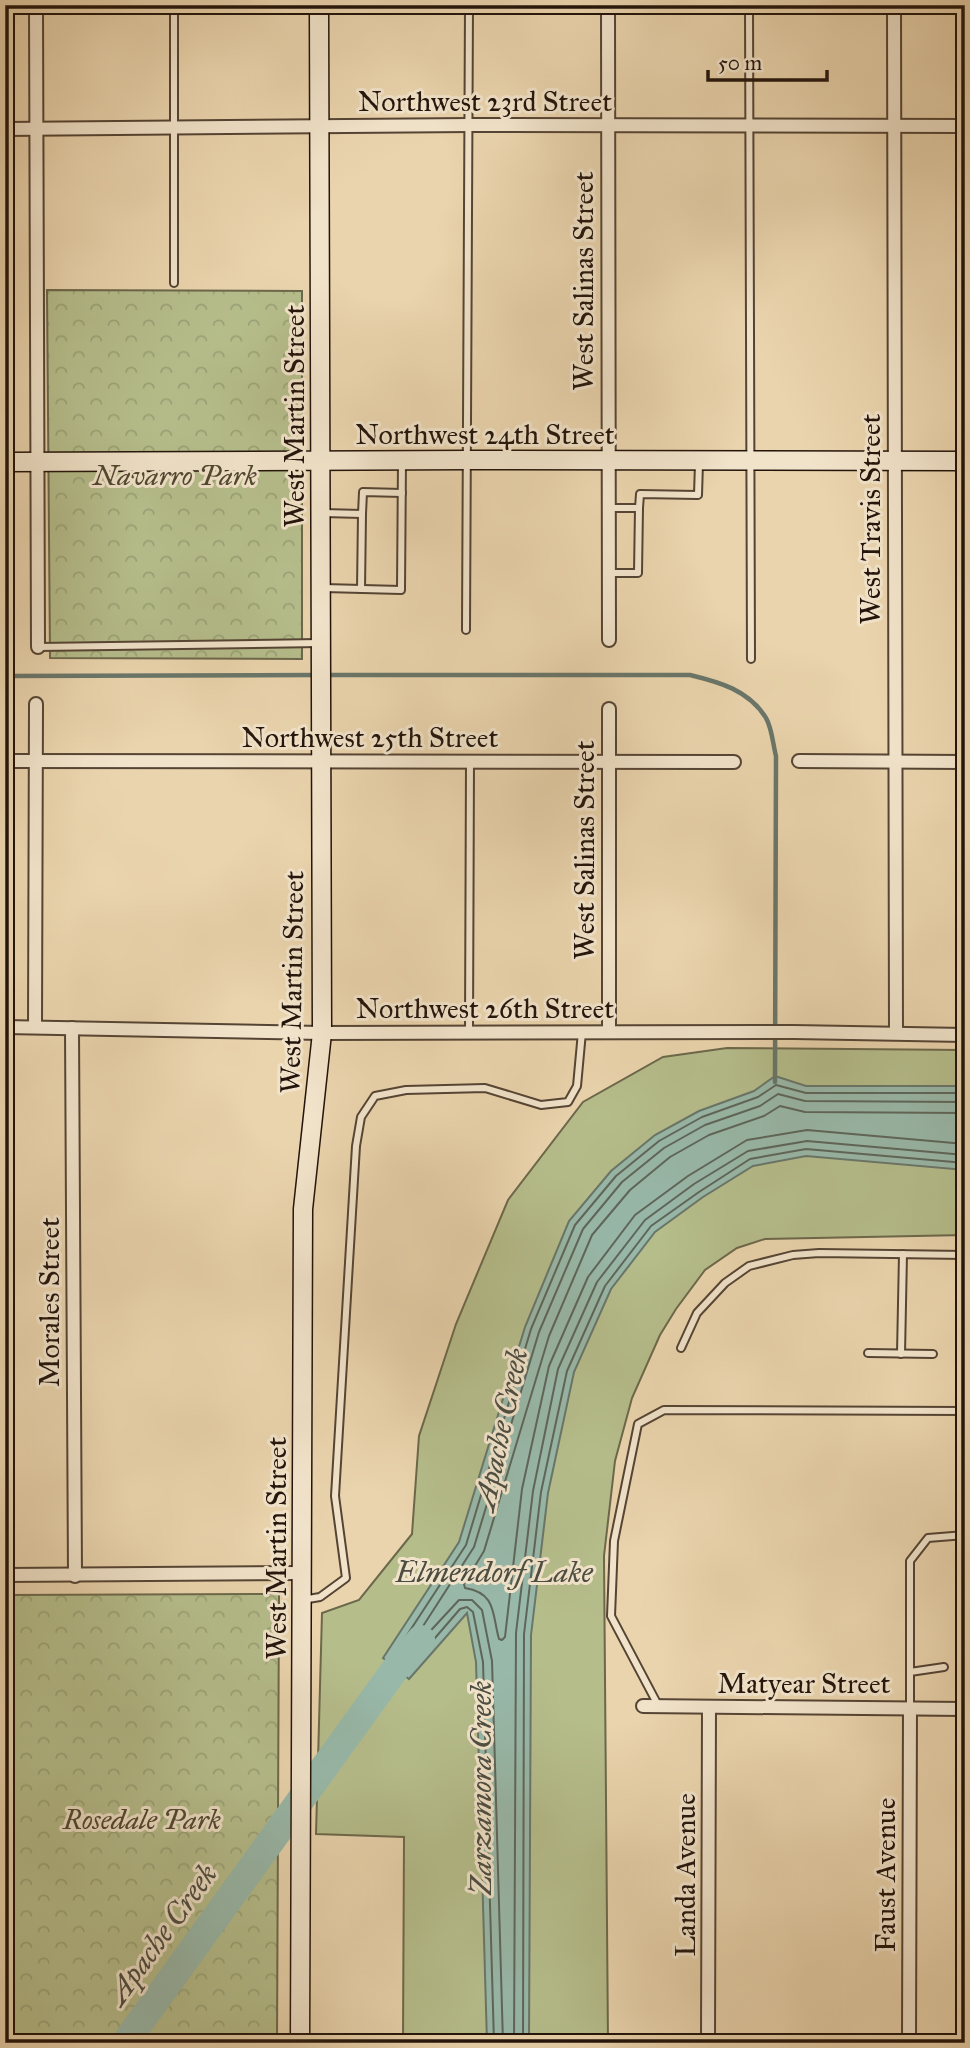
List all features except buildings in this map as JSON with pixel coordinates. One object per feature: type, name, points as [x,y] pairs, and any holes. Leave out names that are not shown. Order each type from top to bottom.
[{"type":"street","points":[[36,5],[38,648]]},
{"type":"street","name":"West Martin Street","points":[[300,2043],[303,1209],[322,1033],[319,5]]},
{"type":"street","name":"West Salinas Street","points":[[608,5],[609,640]]},
{"type":"street","name":"West Travis Street","points":[[894,5],[896,1033]]},
{"type":"street","name":"Northwest 23rd Street","points":[[5,129],[320,125],[965,126]]},
{"type":"street","name":"Northwest 24th Street","points":[[5,462],[965,461]]},
{"type":"street","points":[[35,1027],[36,704]]},
{"type":"street","name":"West Salinas Street","points":[[609,709],[609,1032]]},
{"type":"street","name":"Northwest 25th Street","points":[[5,761],[734,762]]},
{"type":"street","points":[[799,761],[965,762]]},
{"type":"street","name":"Northwest 26th Street","points":[[5,1027],[322,1033],[794,1032],[965,1035]]},
{"type":"street","name":"Morales Street","points":[[72,1028],[75,1576]]},
{"type":"street","points":[[5,1575],[302,1573]]},
{"type":"street","name":"Matyear Street","points":[[643,1706],[965,1709]]},
{"type":"street","name":"Landa Avenue","points":[[708,2043],[709,1707]]},
{"type":"street","name":"Faust Avenue","points":[[909,2043],[910,1708]]},
{"type":"lane","points":[[174,5],[174,283]]},
{"type":"lane","points":[[466,630],[469,5]]},
{"type":"lane","points":[[749,5],[751,659]]},
{"type":"lane","points":[[322,588],[401,590],[402,461]]},
{"type":"lane","points":[[609,573],[638,573],[640,494],[698,495],[699,461]]},
{"type":"lane","points":[[361,589],[363,492],[402,493]]},
{"type":"lane","points":[[608,509],[639,508]]},
{"type":"lane","points":[[321,513],[362,513]]},
{"type":"lane","points":[[38,648],[322,646]]},
{"type":"lane","points":[[469,1032],[470,761]]},
{"type":"lane","points":[[302,1600],[320,1597],[346,1578],[335,1496],[356,1146],[361,1117],[375,1096],[407,1090],[485,1088],[541,1105],[568,1102],[577,1086],[582,1032]]},
{"type":"lane","points":[[901,1354],[902,1254]]},
{"type":"lane","points":[[681,1348],[697,1313],[725,1283],[749,1266],[793,1255],[965,1255]]},
{"type":"lane","points":[[868,1353],[933,1354]]},
{"type":"lane","points":[[659,1707],[611,1616],[614,1541],[638,1424],[664,1410],[965,1411]]},
{"type":"lane","points":[[910,1708],[910,1560],[928,1538],[965,1535]]},
{"type":"lane","points":[[910,1672],[944,1667]]},
{"type":"green space","name":"Navarro Park","points":[[47,290],[302,291],[302,659],[50,658]]},
{"type":"green space","points":[[727,1048],[965,1050],[965,1235],[765,1239],[737,1248],[705,1270],[676,1309],[660,1335],[632,1398],[615,1461],[604,1556],[608,2043],[403,2043],[404,1837],[316,1834],[322,1613],[359,1600],[412,1534],[419,1436],[456,1324],[508,1200],[583,1102],[663,1057]]},
{"type":"green space","name":"Rosedale Park","points":[[279,1594],[277,2043],[5,2043],[5,1595]]},
{"type":"water","name":"Elmendorf Lake","points":[[775,1076],[806,1086],[965,1086],[965,1170],[806,1156],[753,1166],[703,1197],[655,1232],[611,1289],[574,1372],[548,1493],[531,1635],[529,2043],[487,2043],[476,1662],[467,1613],[409,1679],[383,1658],[459,1542],[525,1327],[569,1221],[611,1171],[655,1135],[699,1111],[754,1091]]},
{"type":"waterway","points":[[5,676],[316,675]]},
{"type":"waterway","points":[[325,675],[690,675],[722,684],[751,700],[768,722],[776,756],[775,1082]]},
{"type":"waterway","name":"Apache Creek","points":[[125,2043],[396,1668],[421,1639]]},
{"type":"water label","name":"Zarzamora Creek","points":[[481,1788]]}]
